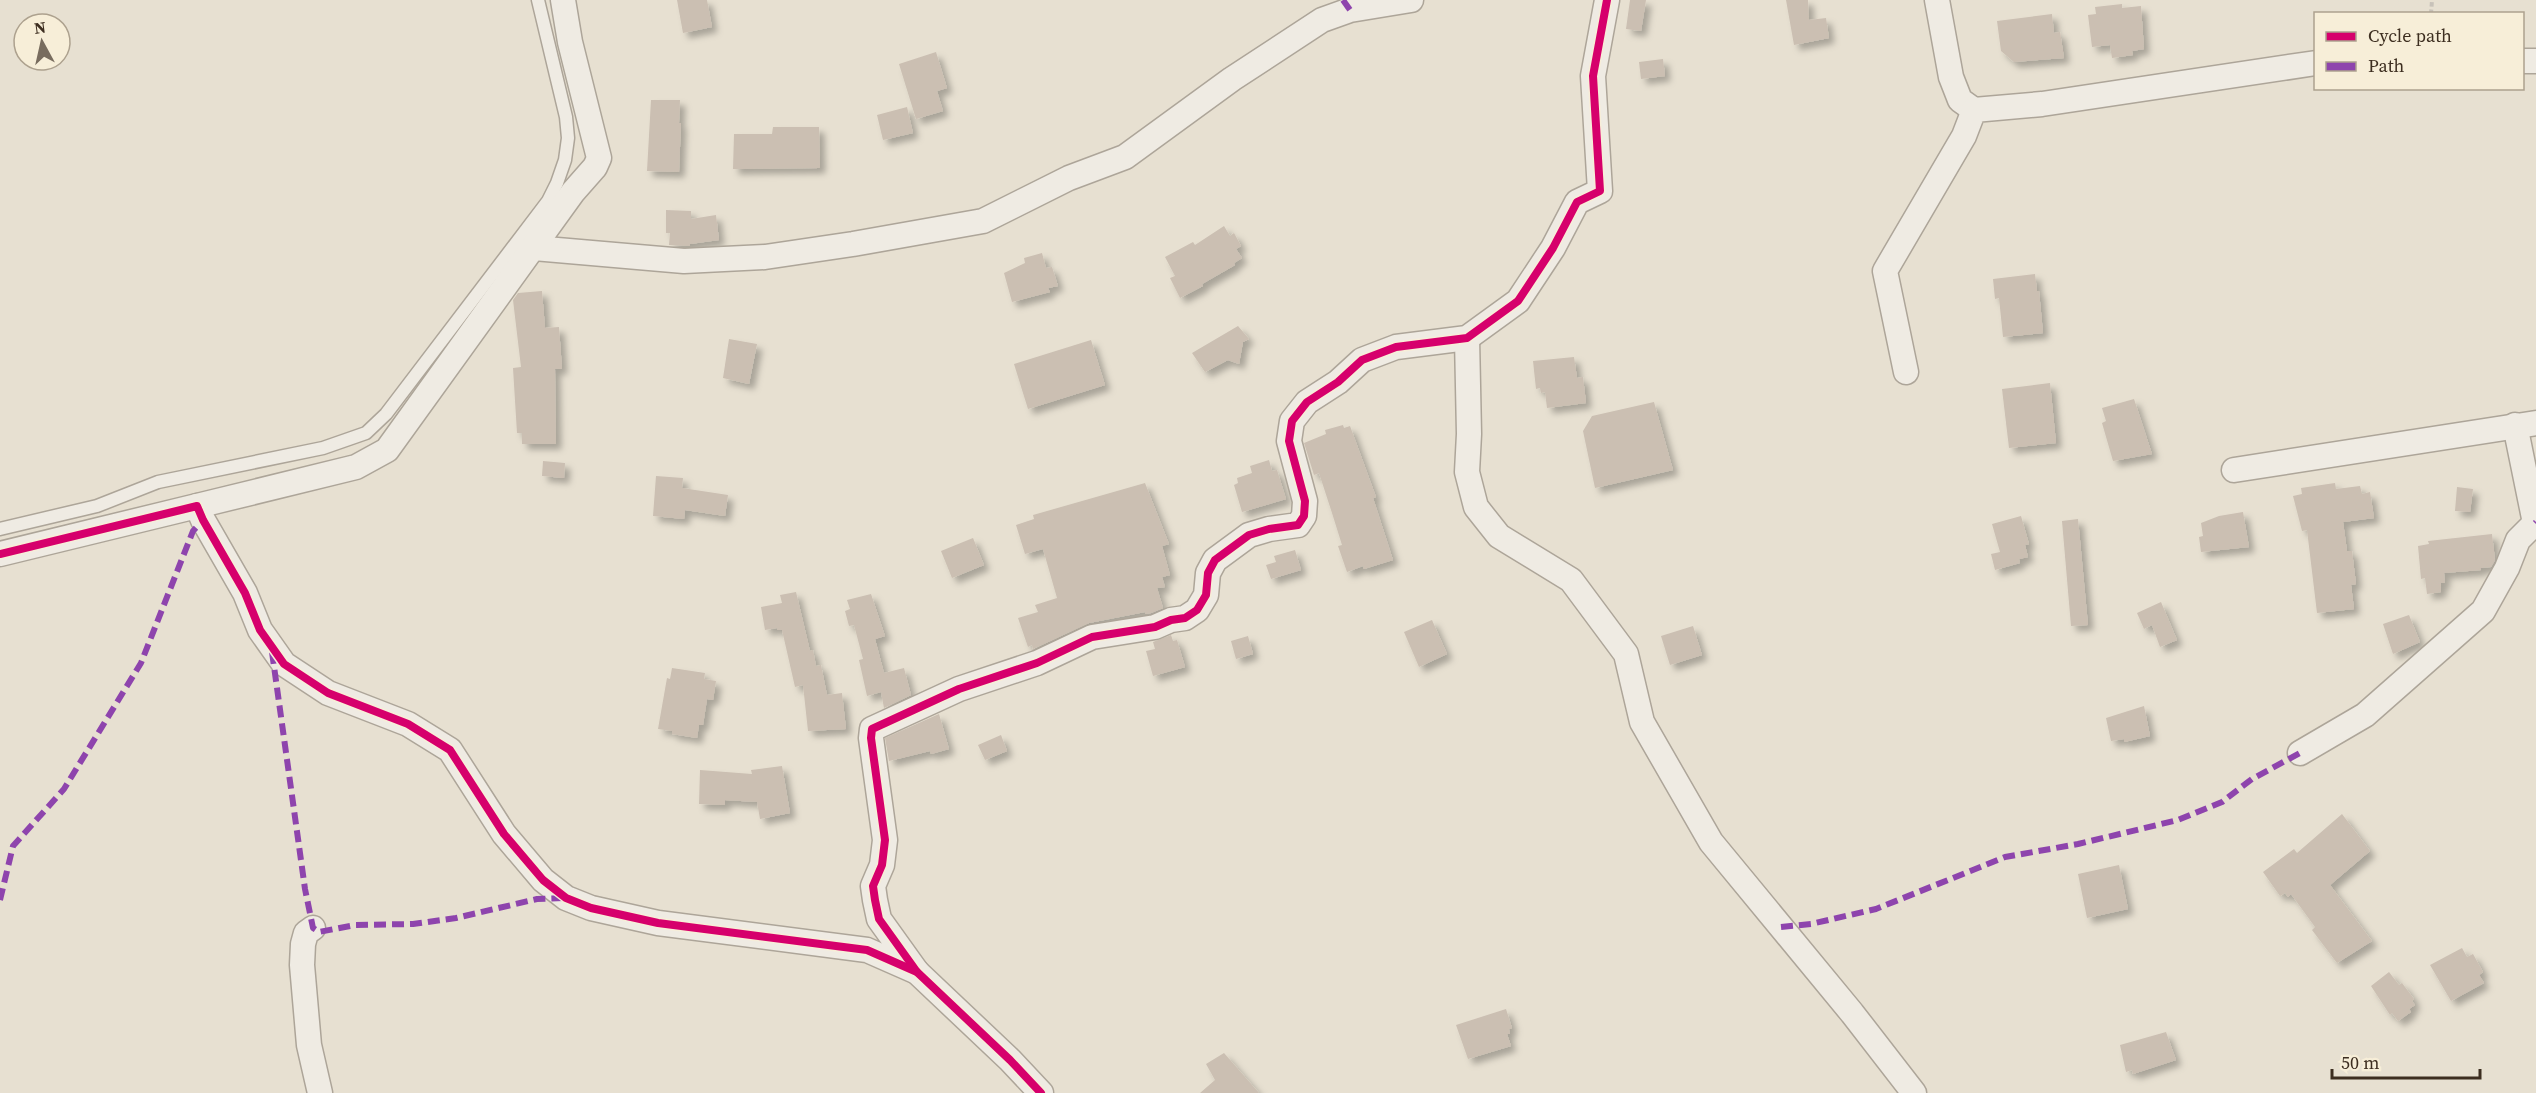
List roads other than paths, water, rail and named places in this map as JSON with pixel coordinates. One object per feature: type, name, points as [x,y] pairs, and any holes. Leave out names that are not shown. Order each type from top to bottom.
[{"type":"street","points":[[0,554],[356,467],[387,450],[573,192],[595,167],[599,158],[570,42],[563,0]]},
{"type":"street","points":[[534,248],[684,261],[765,258],[983,221],[1069,178],[1125,158],[1232,79],[1322,20],[1350,10],[1411,0]]},
{"type":"street","points":[[1041,1093],[1010,1060],[917,972],[879,919],[873,886],[882,865],[885,840],[872,729],[959,689],[1037,663],[1092,638],[1155,627],[1191,614],[1197,610],[1206,595],[1208,573],[1215,560],[1249,535],[1269,529],[1298,525],[1304,516],[1305,501],[1289,441],[1292,422],[1307,402],[1338,382],[1362,360],[1396,347],[1467,338],[1518,301],[1552,248],[1577,202],[1600,191],[1593,76],[1607,0]]},
{"type":"street","points":[[1937,0],[1951,77],[1960,100],[1974,110],[2042,104],[2314,63]]},
{"type":"street","points":[[1906,372],[1885,271],[1964,136],[1974,110]]},
{"type":"street","points":[[1467,338],[1469,434],[1467,472],[1476,507],[1499,536],[1571,580],[1626,654],[1642,722],[1711,842],[1852,1013],[1914,1093]]},
{"type":"street","points":[[2234,470],[2526,424],[2535,523],[2518,540],[2507,568],[2483,611],[2365,715],[2300,753]]},
{"type":"street","points":[[197,506],[245,593],[260,630],[284,664],[328,693],[408,724],[450,750],[504,834],[543,880],[567,898],[591,908],[658,923],[867,950],[917,972]]},
{"type":"street","points":[[313,928],[306,933],[302,965],[309,1045],[320,1093]]},
{"type":"lane","points":[[0,529],[97,506],[158,482],[323,448],[366,433],[386,414],[548,201],[557,183],[568,138],[567,117],[538,0]]}]
